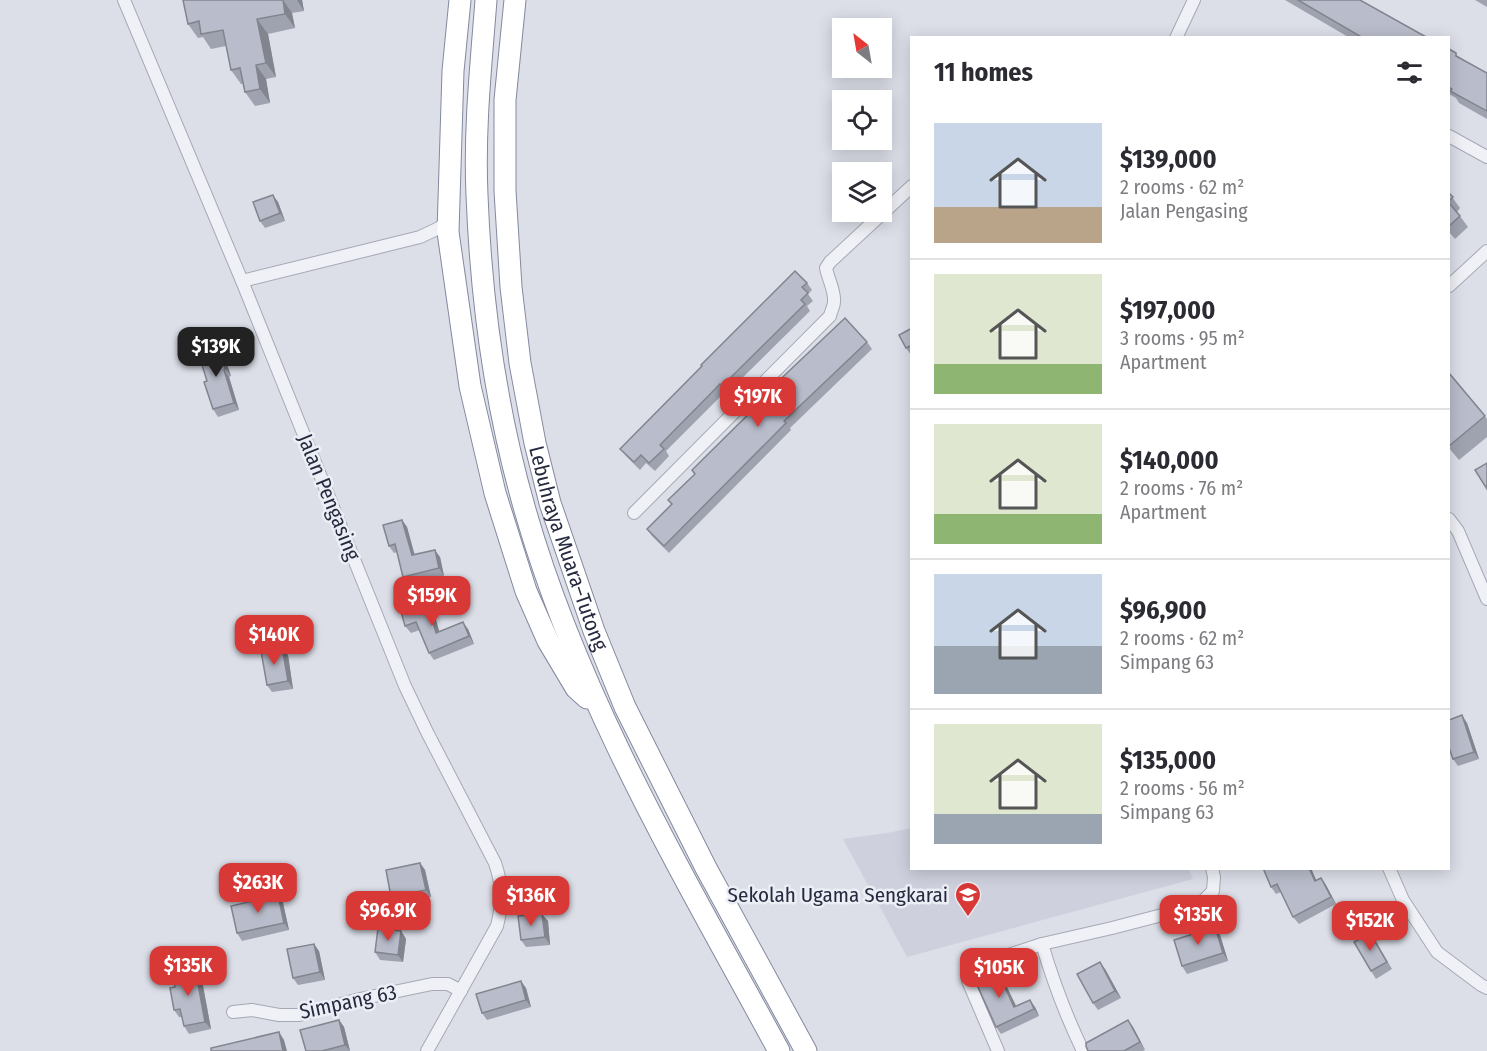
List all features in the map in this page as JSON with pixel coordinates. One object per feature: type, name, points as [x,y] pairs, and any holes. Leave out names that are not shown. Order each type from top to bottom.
[{"type":"highway","points":[[460,0],[453,71],[447,232],[470,387],[495,493],[523,580],[548,640],[576,688],[599,708]]},
{"type":"highway","name":"Lebuhraya Muara–Tutong","points":[[486,0],[478,99],[477,195],[484,291],[494,369],[525,510],[571,642],[599,708],[640,793],[779,1051]]},
{"type":"highway","name":"Lebuhraya Muara–Tutong","points":[[515,0],[505,100],[505,191],[511,287],[520,363],[535,443],[550,503],[594,631],[625,707],[706,868],[806,1051]]},
{"type":"street","name":"Jalan Pengasing","points":[[124,0],[242,281],[405,686],[495,863],[500,878],[502,895],[497,926],[427,1051]]},
{"type":"street","points":[[1177,36],[1194,0]]},
{"type":"street","points":[[1450,137],[1487,157]]},
{"type":"street","points":[[634,513],[830,316],[834,302],[833,290],[826,268],[910,188]]},
{"type":"street","points":[[242,281],[420,237],[441,226],[448,216]]},
{"type":"street","points":[[420,237],[450,248]]},
{"type":"street","points":[[1450,285],[1487,251]]},
{"type":"street","points":[[1450,520],[1458,531],[1486,593]]},
{"type":"street","points":[[998,1051],[968,981],[967,972],[975,966],[1042,944],[1189,908],[1203,901],[1213,891],[1212,870]]},
{"type":"street","points":[[1390,870],[1403,900],[1437,952],[1487,988]]},
{"type":"street","points":[[1042,944],[1066,1016],[1083,1051]]},
{"type":"street","name":"Simpang 63","points":[[233,1012],[252,1010],[279,1015],[299,1015],[432,984],[448,984],[461,991]]},
{"type":"shaded area","name":"Sekolah Ugama Sengkarai","points":[[910,828],[910,870],[1189,870],[1193,879],[907,957],[843,839]]},
{"type":"building","points":[[183,0],[283,0],[285,14],[257,19],[266,63],[256,65],[260,89],[245,92],[240,68],[231,70],[223,30],[201,34],[199,21],[188,24]]},
{"type":"building","points":[[1298,0],[1360,0],[1424,36],[1360,36]]},
{"type":"building","points":[[1450,50],[1456,53],[1456,56],[1487,73],[1487,111],[1450,91],[1452,89],[1450,88]]},
{"type":"building","points":[[273,195],[280,213],[260,221],[253,202]]},
{"type":"building","points":[[1450,204],[1460,216],[1450,225]]},
{"type":"building","points":[[795,271],[807,283],[802,287],[808,293],[801,300],[805,304],[722,386],[720,384],[660,445],[664,449],[649,463],[641,455],[634,462],[620,449]]},
{"type":"building","points":[[845,318],[867,342],[784,421],[786,423],[664,546],[647,529],[672,504],[668,500],[695,474],[692,470],[771,392],[769,390]]},
{"type":"building","points":[[910,329],[910,346],[906,348],[899,335]]},
{"type":"building","points":[[218,346],[234,403],[213,409],[204,382],[207,381],[198,352]]},
{"type":"building","points":[[1450,374],[1485,416],[1450,445]]},
{"type":"building","points":[[1487,463],[1487,489],[1475,470]]},
{"type":"building","points":[[402,520],[412,555],[435,550],[439,568],[403,577],[395,544],[389,546],[383,525]]},
{"type":"building","points":[[427,600],[436,633],[463,622],[469,636],[429,653],[416,622],[405,626],[400,608]]},
{"type":"building","points":[[282,647],[288,681],[267,685],[261,651]]},
{"type":"building","points":[[1462,715],[1474,752],[1453,759],[1450,751],[1450,720]]},
{"type":"building","points":[[420,863],[426,890],[391,897],[386,870]]},
{"type":"building","points":[[1264,870],[1310,870],[1315,881],[1321,878],[1331,897],[1293,917],[1277,884],[1271,887]]},
{"type":"building","points":[[278,895],[284,923],[237,933],[231,906]]},
{"type":"building","points":[[542,914],[545,937],[521,940],[518,916]]},
{"type":"building","points":[[1215,927],[1223,953],[1182,966],[1174,940]]},
{"type":"building","points":[[378,928],[401,931],[398,955],[375,952]]},
{"type":"building","points":[[1370,933],[1387,962],[1371,971],[1354,942]]},
{"type":"building","points":[[314,944],[320,972],[293,978],[287,949]]},
{"type":"building","points":[[1100,962],[1115,991],[1093,1003],[1077,974]]},
{"type":"building","points":[[195,968],[205,1022],[184,1026],[180,1009],[174,1010],[170,988],[175,987],[172,972]]},
{"type":"building","points":[[996,968],[1014,1007],[1030,1000],[1034,1009],[996,1027],[974,978]]},
{"type":"building","points":[[521,981],[526,1000],[482,1013],[476,994]]},
{"type":"building","points":[[339,1020],[345,1045],[322,1051],[306,1051],[300,1030]]},
{"type":"building","points":[[1128,1020],[1140,1042],[1124,1051],[1088,1051],[1086,1043]]},
{"type":"building","points":[[279,1032],[283,1051],[211,1051],[211,1048]]},
{"type":"place","name":"Sekolah Ugama Sengkarai","points":[[968,918]]}]
